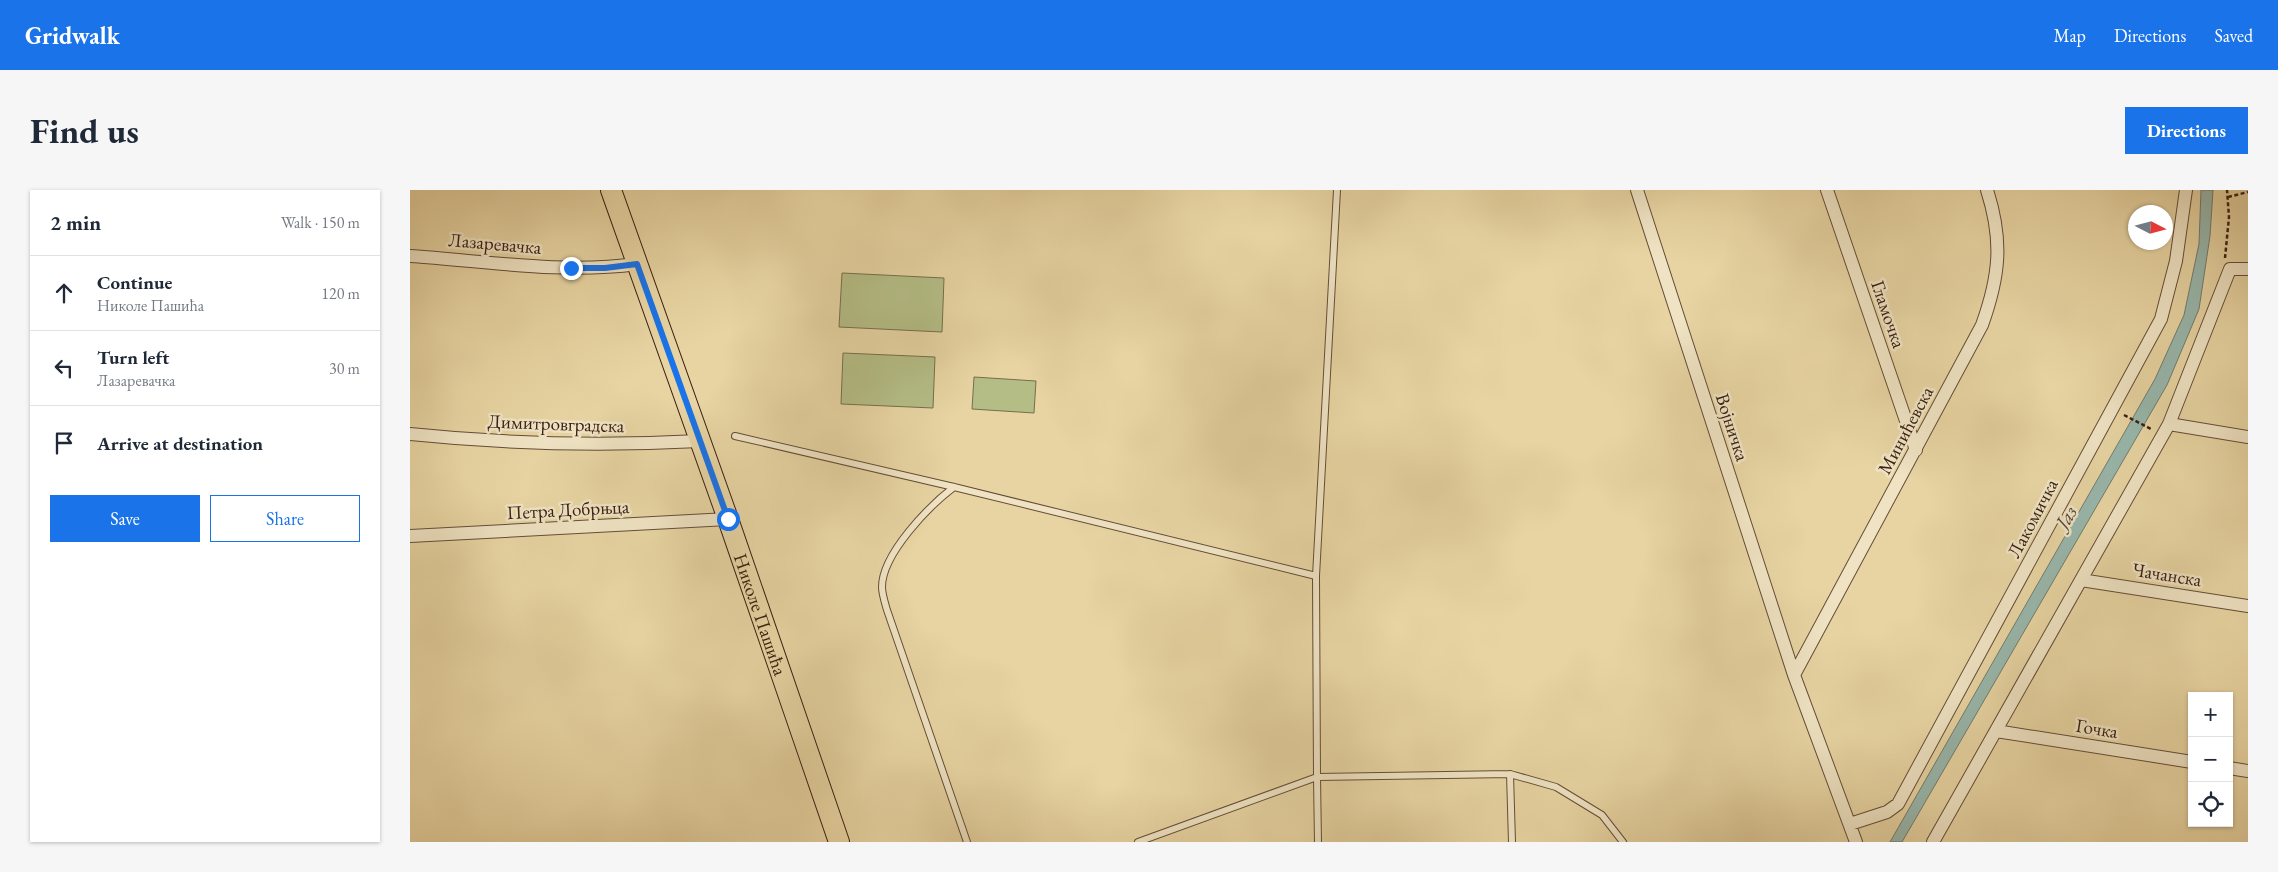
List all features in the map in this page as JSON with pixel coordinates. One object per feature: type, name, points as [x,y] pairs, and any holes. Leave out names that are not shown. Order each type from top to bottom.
[{"type":"main road","name":"Николе Пашића","points":[[611,190],[728,519],[839,842]]},
{"type":"street","name":"Војничка","points":[[1637,190],[1794,675],[1856,842]]},
{"type":"street","name":"Гламочка","points":[[1827,190],[1916,450]]},
{"type":"street","name":"Минићевска","points":[[1794,675],[1982,325],[1989,306],[1997,268],[1998,235],[1996,217],[1987,190]]},
{"type":"street","name":"Лакомичка","points":[[1850,824],[1887,812],[1898,804],[2161,319],[2176,262],[2186,190]]},
{"type":"street","name":"Лазаревачка","points":[[410,256],[571,268],[605,268],[637,264]]},
{"type":"street","points":[[1933,842],[2169,424],[2230,269],[2248,269]]},
{"type":"street","points":[[2169,424],[2248,437]]},
{"type":"street","name":"Димитровградска","points":[[410,434],[632,445],[700,441]]},
{"type":"street","name":"Петра Добрњца","points":[[410,536],[728,519]]},
{"type":"street","name":"Чачанска","points":[[2081,580],[2248,606]]},
{"type":"street","name":"Гочка","points":[[1996,732],[2188,761]]},
{"type":"street","points":[[2233,769],[2248,771]]},
{"type":"lane","points":[[1318,842],[1316,576],[1337,190]]},
{"type":"lane","points":[[735,436],[954,487],[1316,576]]},
{"type":"lane","points":[[954,487],[933,503],[904,538],[885,570],[882,587],[887,610],[967,842]]},
{"type":"lane","points":[[1510,774],[1512,842]]},
{"type":"lane","points":[[1138,842],[1317,777],[1510,774],[1556,786],[1602,815],[1623,842]]},
{"type":"path","points":[[2228,190],[2229,218],[2225,256],[2230,269]]},
{"type":"path","points":[[2228,198],[2248,192]]},
{"type":"path","points":[[2131,419],[2144,425]]},
{"type":"green space","points":[[842,273],[944,278],[942,332],[839,327]]},
{"type":"green space","points":[[843,353],[935,357],[933,408],[841,404]]},
{"type":"green space","points":[[974,377],[1036,381],[1034,413],[972,409]]},
{"type":"water","points":[[2201,190],[2213,190],[2210,236],[2199,309],[2167,385],[1902,842],[1890,842],[2155,379],[2184,315],[2199,244]]},
{"type":"route","points":[[571,268],[605,268],[637,264],[728,519]]},
{"type":"water label","name":"Јаз","points":[[2066,517]]}]
